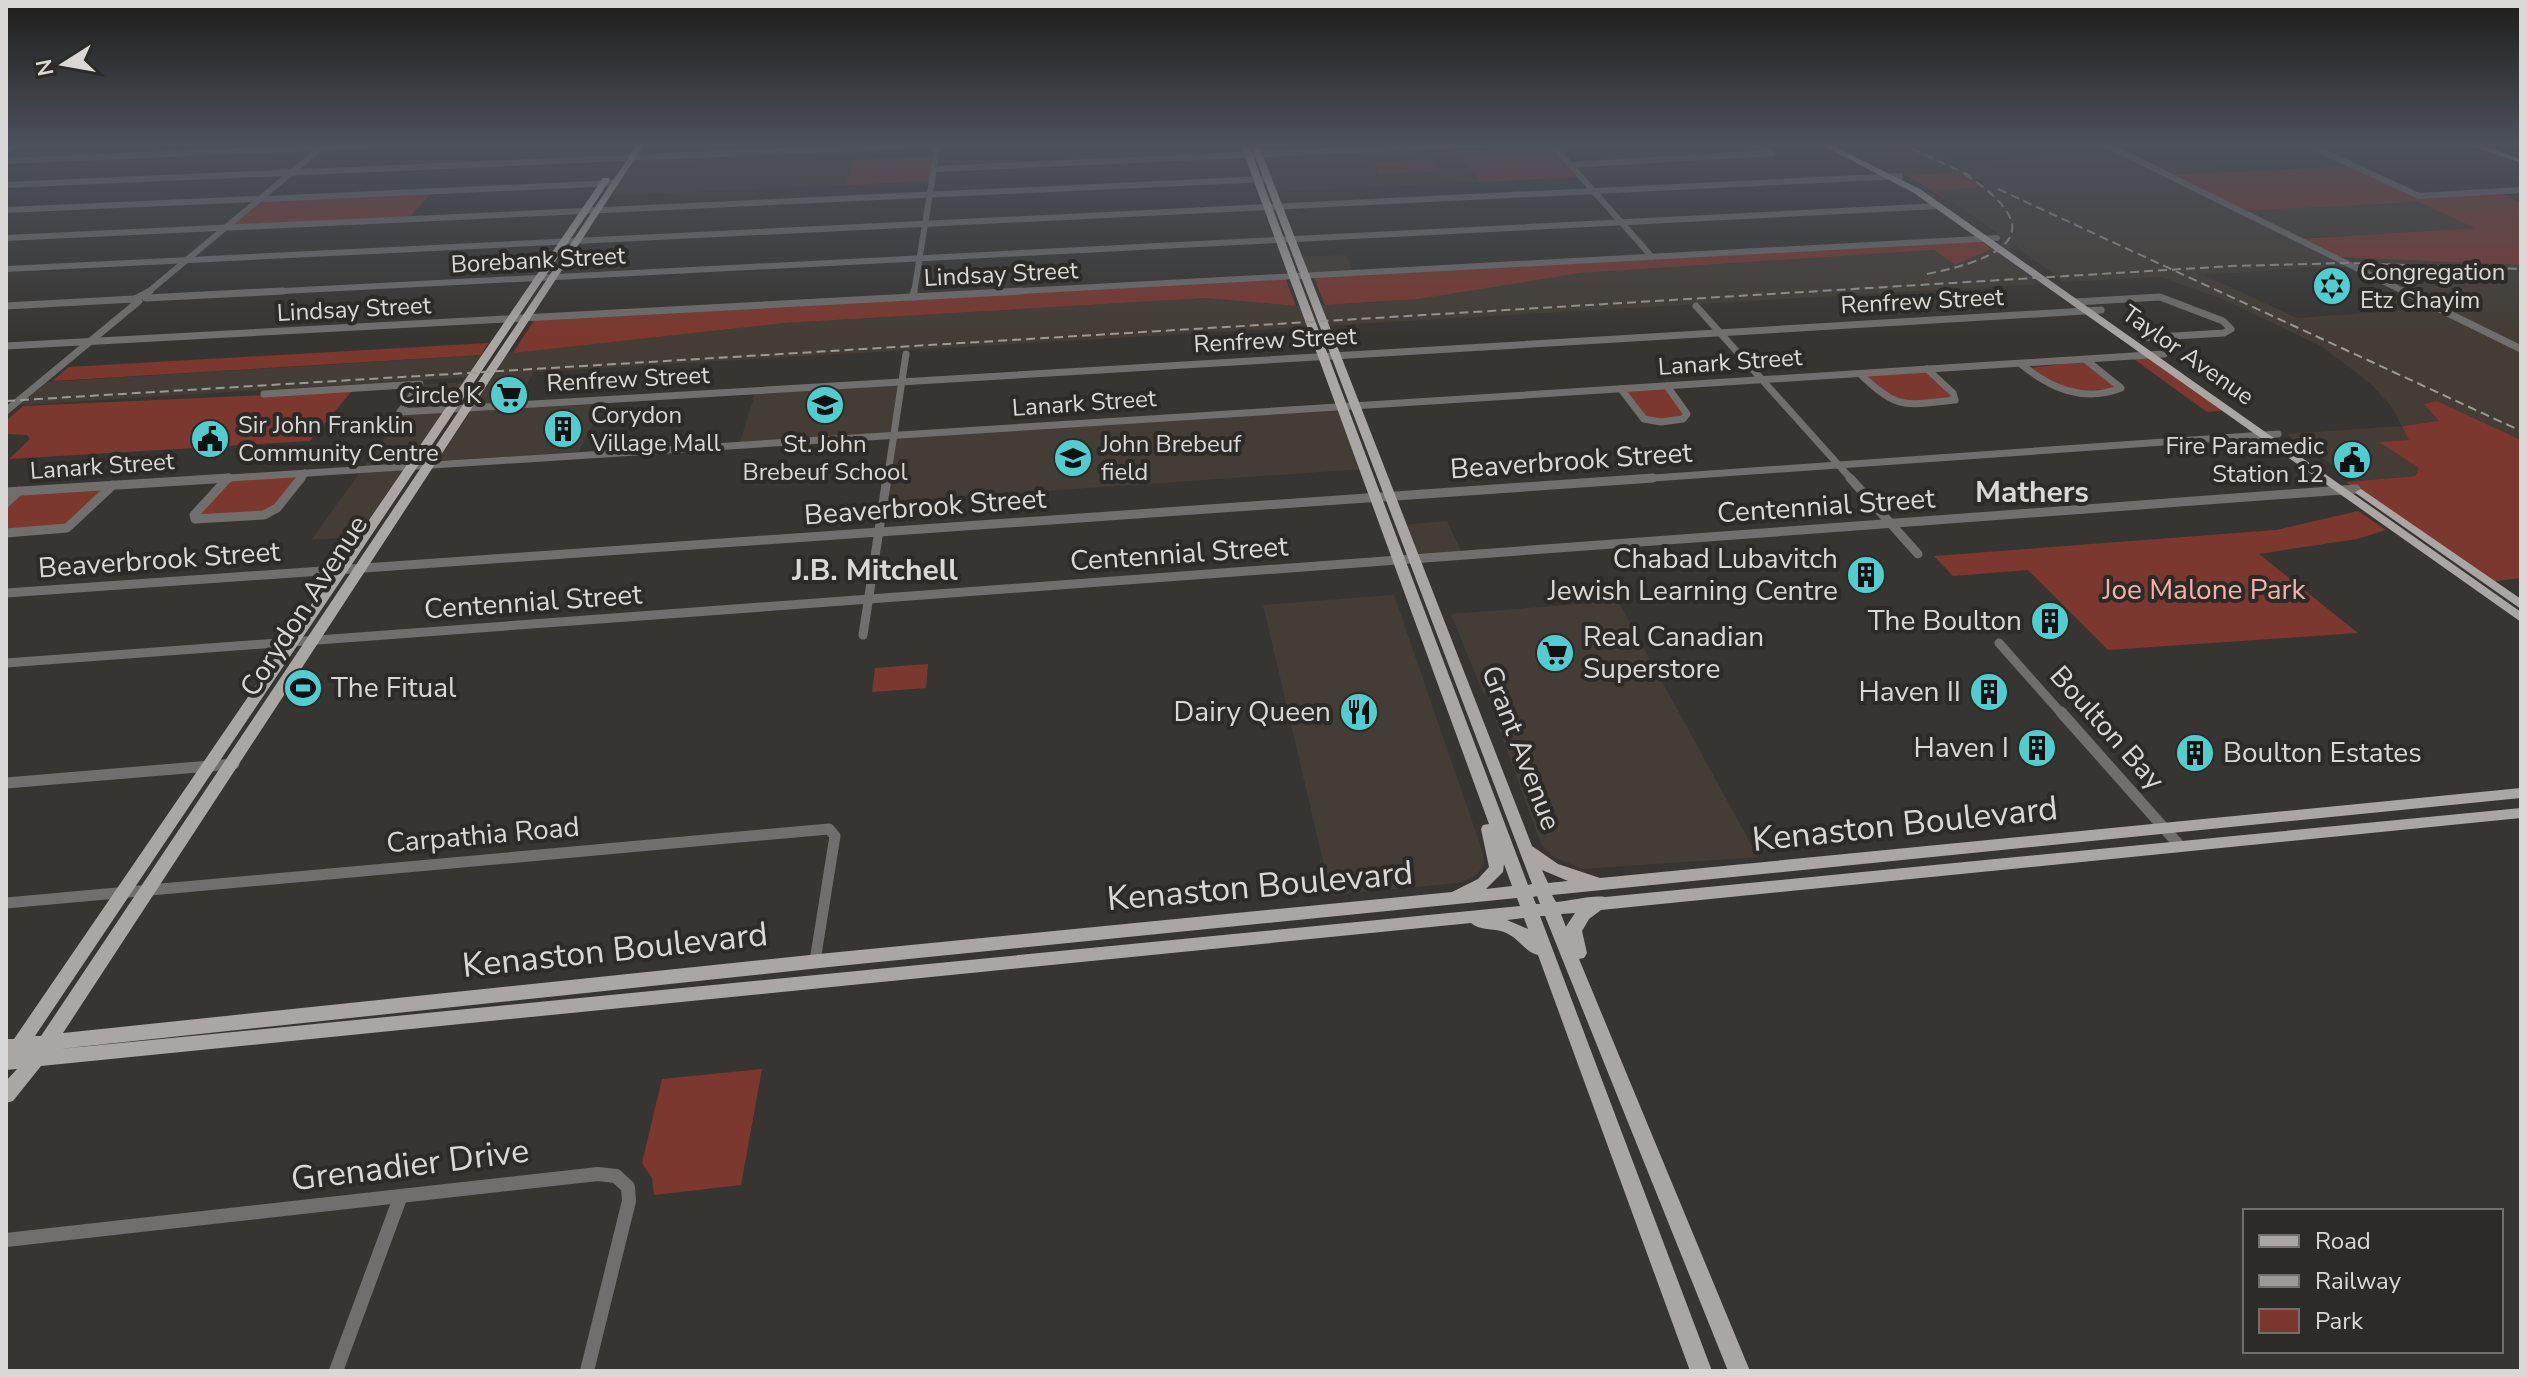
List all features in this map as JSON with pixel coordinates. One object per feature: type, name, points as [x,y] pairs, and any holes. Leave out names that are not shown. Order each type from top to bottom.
[{"type":"main road","name":"Corydon Avenue","points":[[6,1062],[12,1046],[123,893],[452,409],[520,318],[594,207]]},
{"type":"main road","name":"Taylor Avenue","points":[[1941,207],[2075,302],[2101,310],[2141,338],[2158,355],[2262,434],[2521,618]]},
{"type":"main road","name":"Taylor Avenue","points":[[1952,207],[2158,355],[2278,434],[2521,605]]},
{"type":"main road","name":"Grant Avenue","points":[[1272,208],[1291,240],[1521,838],[1549,900],[1587,1004],[1739,1371]]},
{"type":"main road","name":"Grant Avenue","points":[[1272,208],[1292,277],[1701,1371]]},
{"type":"main road","name":"Corydon Avenue","points":[[6,1095],[42,1051],[234,764],[468,408],[520,318]]},
{"type":"main road","name":"Kenaston Boulevard","points":[[12,1046],[42,1051],[1406,921],[1524,902],[2521,793]]},
{"type":"main road","points":[[1447,900],[1484,883],[1497,868],[1486,796]]},
{"type":"main road","name":"Kenaston Boulevard","points":[[1604,893],[2180,846],[2521,813]]},
{"type":"main road","points":[[1521,838],[1541,863],[1604,893],[1573,930],[1585,971],[1587,1004]]},
{"type":"main road","name":"Kenaston Boulevard","points":[[6,1062],[42,1051],[815,961],[1447,900],[1524,902]]},
{"type":"main road","points":[[1406,921],[1501,923],[1530,938],[1548,966]]},
{"type":"street","points":[[6,210],[70,207]]},
{"type":"street","points":[[6,411],[251,207]]},
{"type":"street","points":[[6,238],[654,207]]},
{"type":"street","points":[[913,297],[928,207]]},
{"type":"street","points":[[6,269],[1287,207]]},
{"type":"street","points":[[1607,207],[1652,257]]},
{"type":"street","name":"Borebank Street","points":[[6,306],[1914,207]]},
{"type":"street","points":[[2233,207],[2521,349]]},
{"type":"street","name":"Lindsay Street","points":[[6,346],[1997,238]]},
{"type":"street","name":"Renfrew Street","points":[[264,394],[420,384],[400,412],[1721,333],[2169,299],[2223,321],[2231,329],[2224,333],[2141,338]]},
{"type":"street","points":[[1696,306],[1918,554]]},
{"type":"street","points":[[863,635],[906,354]]},
{"type":"street","name":"Lanark Street","points":[[6,492],[2158,355]]},
{"type":"street","points":[[2021,364],[2049,387],[2065,393],[2109,392],[2121,388],[2086,360]]},
{"type":"street","points":[[1860,374],[1884,397],[1900,405],[1955,400],[1953,393],[1927,369]]},
{"type":"street","points":[[1621,389],[1644,419],[1661,422],[1683,419],[1687,414],[1667,386]]},
{"type":"street","name":"Beaverbrook Street","points":[[6,593],[2278,434]]},
{"type":"street","points":[[228,478],[194,515],[195,519],[264,515],[277,508],[305,473]]},
{"type":"street","points":[[6,533],[67,528],[113,485]]},
{"type":"street","name":"Centennial Street","points":[[6,663],[2356,489]]},
{"type":"street","points":[[6,503],[19,491]]},
{"type":"street","name":"Boulton Bay","points":[[1999,643],[2180,846]]},
{"type":"street","points":[[6,783],[234,764]]},
{"type":"street","name":"Carpathia Road","points":[[6,903],[829,829],[835,836],[815,961]]},
{"type":"street","name":"Grenadier Drive","points":[[6,1240],[598,1174],[616,1176],[628,1187],[629,1201],[587,1371]]},
{"type":"street","points":[[336,1371],[400,1198]]},
{"type":"shaded area","points":[[1959,207],[2233,207],[2241,211],[2431,207],[2477,228],[2299,238],[2335,257],[2521,265],[2521,440],[2437,401],[2425,404],[2440,421],[2403,426],[2410,440],[2381,442],[2419,468],[2414,476],[2354,481],[2311,450],[2318,447],[2307,448],[2287,434],[2402,426],[2391,406],[2370,383],[2321,346],[2222,299],[2161,277],[2064,282],[2014,245],[2002,256],[2041,284],[534,372],[514,406],[604,401],[579,452],[438,461],[508,353],[785,323],[1206,298],[1296,306],[1380,302],[1580,273],[1934,250],[1955,265],[2002,242],[2003,237]],"holes":[[[2355,267],[2438,308],[2297,318],[2204,275]]]},
{"type":"shaded area","points":[[1346,255],[1354,273],[1305,276],[1298,257]]},
{"type":"shaded area","points":[[484,355],[469,377],[20,405],[47,382]]},
{"type":"shaded area","points":[[466,382],[361,536],[311,540],[402,415],[395,415],[416,385]]},
{"type":"shaded area","name":"John Brebeuf field","points":[[902,382],[894,434],[1342,407],[1364,469],[883,502],[893,436],[739,445],[756,391]]},
{"type":"shaded area","points":[[1447,521],[1463,555],[1416,559],[1402,525]]},
{"type":"shaded area","points":[[1394,595],[1483,853],[1484,866],[1475,876],[1457,883],[1331,895],[1263,605]]},
{"type":"shaded area","points":[[1618,601],[1758,857],[1582,869],[1554,857],[1541,844],[1487,695],[1483,693],[1451,614]]},
{"type":"green space","points":[[251,207],[418,207],[408,219],[225,228]]},
{"type":"green space","points":[[2233,207],[2315,207],[2241,211]]},
{"type":"green space","points":[[2430,207],[2521,207],[2521,265],[2335,257],[2297,239],[2475,228]]},
{"type":"green space","points":[[1981,241],[1992,249],[1955,265],[1934,250],[1580,273],[1418,299],[1325,305],[1313,275]]},
{"type":"green space","points":[[1285,277],[1296,306],[1206,298],[785,323],[513,353],[536,317]]},
{"type":"green space","points":[[488,343],[481,355],[52,381],[69,367]]},
{"type":"green space","points":[[2151,355],[2228,410],[2207,412],[2131,357]]},
{"type":"green space","points":[[2080,362],[2088,364],[2115,384],[2114,389],[2063,391],[2029,368]]},
{"type":"green space","points":[[1927,369],[1956,397],[1906,405],[1860,374]]},
{"type":"green space","points":[[1667,386],[1687,414],[1683,419],[1649,421],[1621,389]]},
{"type":"green space","points":[[352,391],[310,441],[9,459],[30,439],[27,435],[6,434],[6,421],[23,406]]},
{"type":"green space","points":[[2437,401],[2521,440],[2521,578],[2489,582],[2346,482],[2415,476],[2419,468],[2379,442],[2409,440],[2402,426],[2439,421],[2424,404]]},
{"type":"green space","points":[[305,473],[271,513],[195,519],[228,478]]},
{"type":"green space","points":[[113,485],[75,524],[6,533],[6,503],[19,491]]},
{"type":"green space","name":"Joe Malone Park","points":[[2358,511],[2386,530],[2357,539],[2259,554],[2358,633],[2108,650],[2028,570],[1953,576],[1934,556],[2276,530]]},
{"type":"green space","points":[[928,664],[926,688],[872,692],[875,668]]},
{"type":"green space","points":[[762,1069],[741,1185],[654,1195],[652,1178],[642,1163],[662,1079]]},
{"type":"railway","points":[[1927,274],[1979,260],[1997,250],[2009,239],[2012,226],[2004,207]]},
{"type":"railway","points":[[2037,207],[2172,270]]},
{"type":"railway","points":[[2172,270],[2347,263],[2521,269]]},
{"type":"railway","points":[[6,401],[2172,270]]},
{"type":"railway","points":[[2172,270],[2521,431]]},
{"type":"place","name":"Congregation Etz Chayim","points":[[2332,286]]},
{"type":"place","name":"Circle K","points":[[509,395]]},
{"type":"place","name":"St. John Brebeuf School","points":[[825,405]]},
{"type":"place","name":"Corydon Village Mall","points":[[563,429]]},
{"type":"place","name":"Sir John Franklin Community Centre","points":[[210,439]]},
{"type":"place","name":"John Brebeuf field","points":[[1073,458]]},
{"type":"place","name":"Fire Paramedic Station 12","points":[[2352,460]]},
{"type":"place","name":"Chabad Lubavitch Jewish Learning Centre","points":[[1866,575]]},
{"type":"place","name":"The Boulton","points":[[2050,621]]},
{"type":"place","name":"Real Canadian Superstore","points":[[1555,653]]},
{"type":"place","name":"The Fitual","points":[[303,688]]},
{"type":"place","name":"Haven II","points":[[1989,692]]},
{"type":"place","name":"Dairy Queen","points":[[1359,712]]},
{"type":"place","name":"Haven I","points":[[2037,748]]},
{"type":"place","name":"Boulton Estates","points":[[2195,753]]},
{"type":"district","name":"Mathers","points":[[2032,492]]},
{"type":"district","name":"J.B. Mitchell","points":[[875,570]]}]
